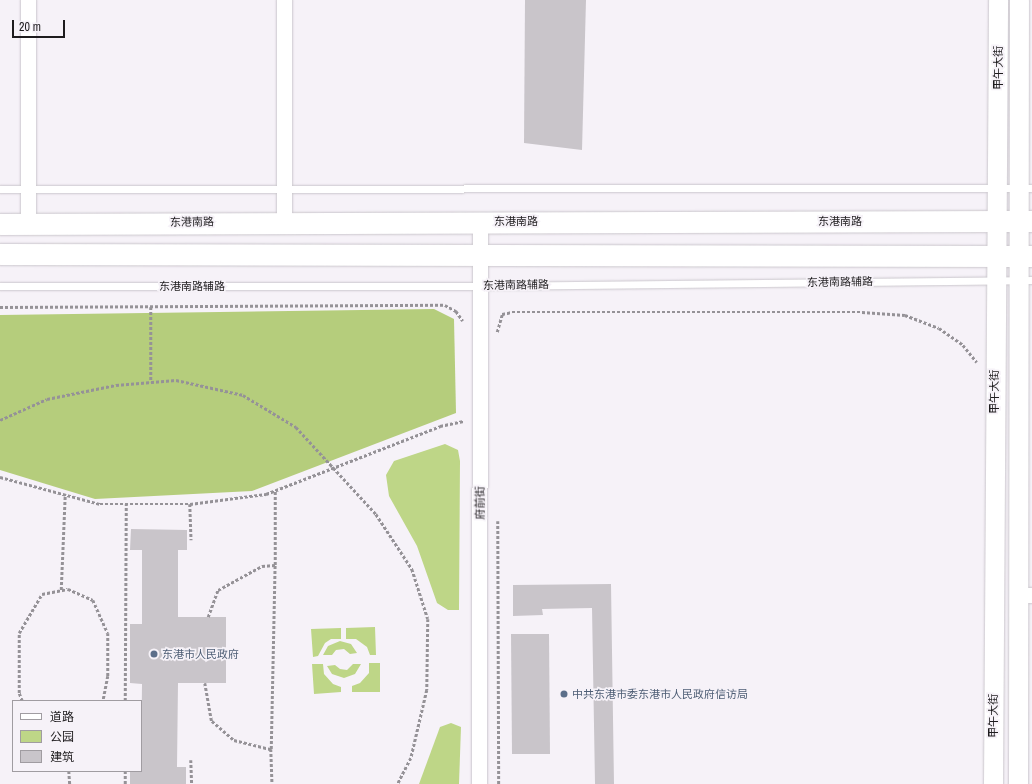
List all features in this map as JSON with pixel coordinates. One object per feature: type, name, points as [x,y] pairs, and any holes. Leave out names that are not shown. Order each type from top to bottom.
[{"type":"main road","name":"东港南路","points":[[0,224],[480,221],[1025,221]]},
{"type":"main road","points":[[0,254],[1026,256]]},
{"type":"street","points":[[28,0],[28,224]]},
{"type":"street","points":[[284,0],[284,222]]},
{"type":"street","name":"甲午大街","points":[[993,784],[995,256],[997,221],[998,0]]},
{"type":"street","name":"甲午大街","points":[[1018,784],[1025,595],[1026,280],[1026,188],[1019,0]]},
{"type":"street","name":"府前街","points":[[479,784],[480,221]]},
{"type":"lane","points":[[0,189],[1026,188]]},
{"type":"lane","name":"东港南路辅路","points":[[0,286],[480,286],[1026,280]]},
{"type":"path","points":[[0,307],[445,306],[456,311],[463,320],[463,328]]},
{"type":"path","points":[[151,307],[151,382]]},
{"type":"path","points":[[497,334],[502,314],[512,312],[862,312],[905,315],[939,328],[963,345],[980,366]]},
{"type":"path","points":[[0,420],[48,399],[116,385],[176,380],[244,395],[296,428],[376,514],[412,569],[428,619],[427,690],[411,758],[398,784]]},
{"type":"path","points":[[463,413],[463,429]]},
{"type":"path","points":[[0,477],[100,504],[190,504],[275,491],[335,469],[440,426],[463,421]]},
{"type":"path","points":[[272,784],[271,749],[275,491]]},
{"type":"path","points":[[61,590],[65,494]]},
{"type":"path","points":[[125,700],[126,504]]},
{"type":"path","points":[[190,504],[190,540]]},
{"type":"path","points":[[498,516],[499,784]]},
{"type":"path","points":[[208,617],[218,590],[262,566],[275,565]]},
{"type":"path","points":[[22,700],[19,693],[19,633],[42,594],[68,589],[93,600],[108,633],[108,676],[103,700]]},
{"type":"path","points":[[205,683],[212,721],[234,740],[271,749]]},
{"type":"path","points":[[192,760],[192,784]]},
{"type":"path","points":[[69,772],[70,784]]},
{"type":"path","points":[[125,772],[125,784]]},
{"type":"green space","points":[[434,309],[454,319],[456,413],[252,491],[95,499],[0,470],[0,315]]},
{"type":"green space","points":[[445,444],[458,450],[460,461],[459,610],[448,610],[437,603],[417,546],[389,496],[386,475],[394,461]]},
{"type":"green space","points":[[375,627],[376,655],[370,655],[367,647],[356,639],[346,639],[346,628]]},
{"type":"green space","points":[[341,628],[341,639],[331,639],[325,643],[318,656],[313,657],[311,629]]},
{"type":"green space","points":[[340,641],[351,644],[357,653],[350,654],[344,649],[336,650],[332,655],[323,655],[328,646]]},
{"type":"green space","points":[[369,663],[380,663],[380,692],[352,692],[352,686],[360,683],[369,673]]},
{"type":"green space","points":[[312,664],[323,664],[324,674],[333,684],[341,687],[341,692],[314,694]]},
{"type":"green space","points":[[353,664],[361,664],[355,674],[344,678],[332,674],[327,666],[335,665],[340,669],[347,670]]},
{"type":"green space","points":[[451,723],[461,727],[459,784],[419,784],[440,727]]},
{"type":"building","points":[[525,0],[586,0],[582,150],[524,143]]},
{"type":"building","name":"东港市人民政府","points":[[131,529],[187,530],[187,550],[178,550],[178,617],[226,617],[226,683],[178,683],[177,767],[186,767],[186,784],[130,784],[130,772],[142,772],[142,684],[130,683],[130,624],[142,624],[142,550],[130,550]]},
{"type":"building","points":[[611,584],[614,784],[595,784],[592,608],[542,609],[543,615],[513,616],[513,585]]},
{"type":"building","points":[[511,634],[549,634],[550,754],[512,754]]},
{"type":"place","name":"东港市人民政府","points":[[154,654]]},
{"type":"place","name":"中共东港市委东港市人民政府信访局","points":[[564,694]]}]
